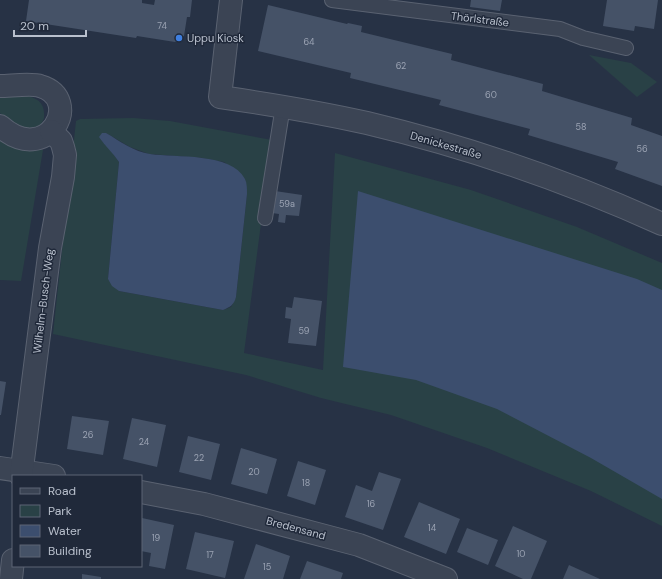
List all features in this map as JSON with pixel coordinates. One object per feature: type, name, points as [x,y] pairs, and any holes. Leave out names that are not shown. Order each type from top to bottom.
[{"type":"street","name":"Denickestraße","points":[[231,0],[220,97],[283,106],[366,123],[480,154],[570,185],[662,224]]},
{"type":"street","points":[[0,86],[39,85],[54,94],[61,109],[58,120],[50,131],[37,139],[25,140],[12,135],[0,126]]},
{"type":"street","name":"Wilhelm-Busch-Weg","points":[[21,474],[50,248],[63,177],[64,155],[62,141],[50,131]]},
{"type":"street","points":[[0,468],[21,474],[38,475]]},
{"type":"street","name":"Bredensand","points":[[142,492],[204,504],[359,545],[446,579]]},
{"type":"street","points":[[11,579],[12,567]]},
{"type":"lane","name":"Thörlstraße","points":[[332,0],[560,29],[583,38],[626,48]]},
{"type":"lane","points":[[265,218],[283,106]]},
{"type":"green space","points":[[589,55],[631,63],[657,82],[637,97]]},
{"type":"green space","points":[[0,93],[27,96],[39,101],[43,106],[44,113],[44,118],[41,124],[36,129],[16,128],[0,113]]},
{"type":"green space","points":[[133,118],[170,121],[272,140],[244,353],[323,370],[335,153],[471,190],[577,227],[662,263],[662,526],[591,491],[487,448],[391,415],[321,398],[246,375],[53,334],[76,121],[80,119]],"holes":[[[106,133],[130,147],[149,154],[202,158],[224,162],[245,179],[247,194],[236,297],[231,307],[223,310],[119,291],[108,279],[119,162],[102,141]]]},
{"type":"green space","points":[[0,135],[43,150],[21,281],[0,280]]},
{"type":"water","points":[[102,133],[106,133],[127,146],[144,153],[216,160],[228,164],[238,170],[245,179],[247,184],[247,194],[236,297],[230,307],[223,310],[119,291],[112,286],[108,279],[119,162],[99,137]]},
{"type":"water","points":[[358,191],[637,279],[662,290],[662,499],[591,458],[497,409],[416,380],[343,367]]},
{"type":"building","points":[[29,0],[142,0],[142,3],[154,5],[155,0],[192,0],[190,17],[187,17],[184,36],[175,42],[137,36],[136,38],[26,21]]},
{"type":"building","points":[[471,0],[502,0],[500,11],[470,7]]},
{"type":"building","points":[[607,0],[658,0],[654,29],[635,26],[634,31],[603,26]]},
{"type":"building","points":[[268,5],[347,24],[362,26],[361,32],[452,54],[451,60],[543,84],[542,91],[632,118],[631,125],[662,136],[662,186],[615,169],[618,162],[528,135],[530,129],[439,105],[441,100],[350,78],[351,73],[258,51]]},
{"type":"building","points":[[275,191],[302,195],[299,216],[286,215],[285,223],[278,222],[279,214],[272,213]]},
{"type":"building","points":[[294,297],[322,301],[316,346],[288,343],[291,319],[285,318],[286,307],[292,308]]},
{"type":"building","points":[[0,381],[6,382],[1,415],[0,415]]},
{"type":"building","points":[[72,416],[109,421],[103,455],[67,449]]},
{"type":"building","points":[[132,418],[166,425],[157,467],[123,459]]},
{"type":"building","points":[[188,436],[220,444],[211,480],[179,472]]},
{"type":"building","points":[[241,448],[277,459],[267,494],[231,484]]},
{"type":"building","points":[[298,461],[326,470],[315,505],[287,496]]},
{"type":"building","points":[[379,472],[401,479],[383,530],[345,517],[356,485],[372,491]]},
{"type":"building","points":[[419,502],[460,519],[446,554],[404,537]]},
{"type":"building","points":[[142,518],[174,525],[165,569],[149,566],[151,553],[142,551]]},
{"type":"building","points":[[513,526],[547,541],[531,579],[523,579],[495,566]]},
{"type":"building","points":[[467,528],[498,540],[488,565],[457,552]]},
{"type":"building","points":[[195,532],[234,541],[225,578],[186,569]]},
{"type":"building","points":[[256,544],[290,556],[283,579],[244,579]]},
{"type":"building","points":[[307,561],[343,573],[341,579],[300,579]]},
{"type":"building","points":[[569,565],[600,579],[563,579]]},
{"type":"building","points":[[82,574],[101,577],[101,579],[82,579]]},
{"type":"place","name":"Uppu Kiosk","points":[[179,38]]}]
